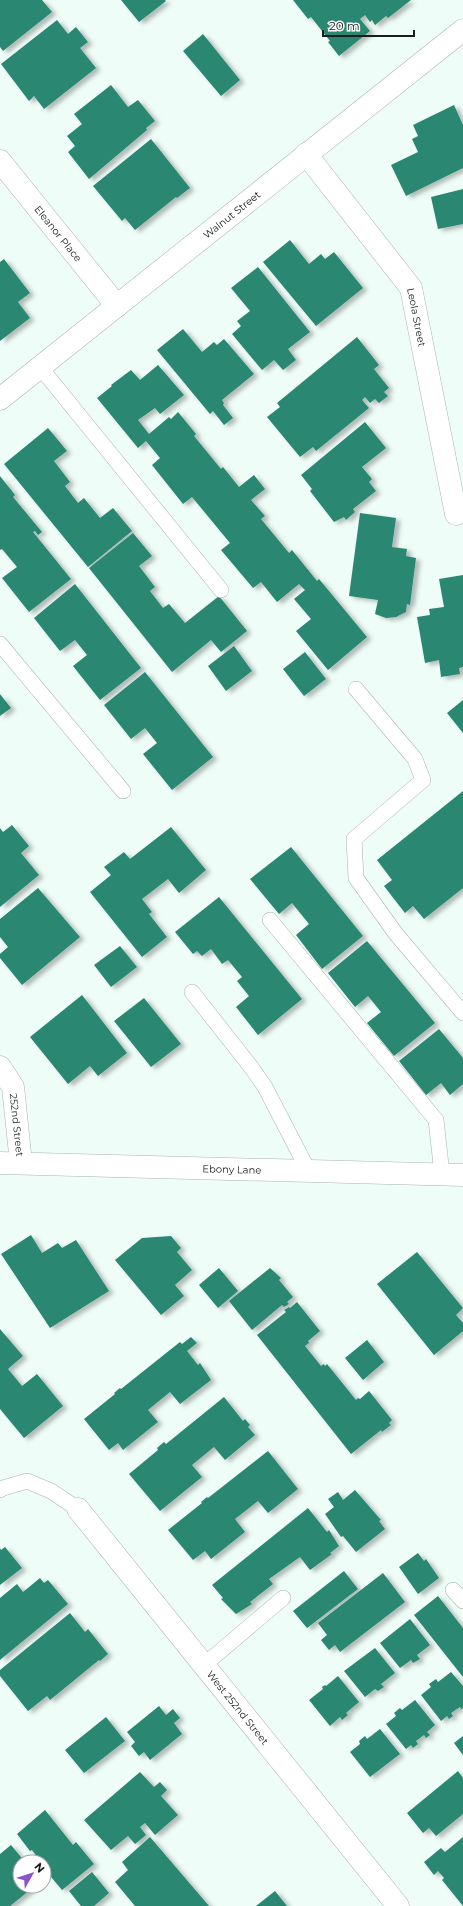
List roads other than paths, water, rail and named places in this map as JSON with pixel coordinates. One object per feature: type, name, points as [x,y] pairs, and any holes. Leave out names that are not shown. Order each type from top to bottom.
[{"type":"street","name":"Walnut Street","points":[[0,399],[463,30]]},
{"type":"street","name":"Leola Street","points":[[306,154],[411,288],[456,514]]},
{"type":"street","name":"Eleanor Place","points":[[0,161],[117,306]]},
{"type":"street","name":"252nd Street","points":[[0,1067],[14,1087],[11,1163]]},
{"type":"street","name":"Ebony Lane","points":[[11,1163],[453,1174]]},
{"type":"street","name":"West 252nd Street","points":[[78,1510],[398,1906]]},
{"type":"lane","points":[[40,368],[221,590]]},
{"type":"lane","points":[[0,644],[123,791]]},
{"type":"lane","points":[[356,689],[416,759],[423,780],[354,838],[356,878],[396,934],[463,1013]]},
{"type":"lane","points":[[270,920],[436,1120],[453,1174]]},
{"type":"lane","points":[[192,992],[265,1087],[308,1170]]},
{"type":"lane","points":[[0,1490],[27,1481],[51,1491],[78,1510]]},
{"type":"lane","points":[[454,1590],[463,1601]]},
{"type":"lane","points":[[204,1665],[283,1598]]}]
